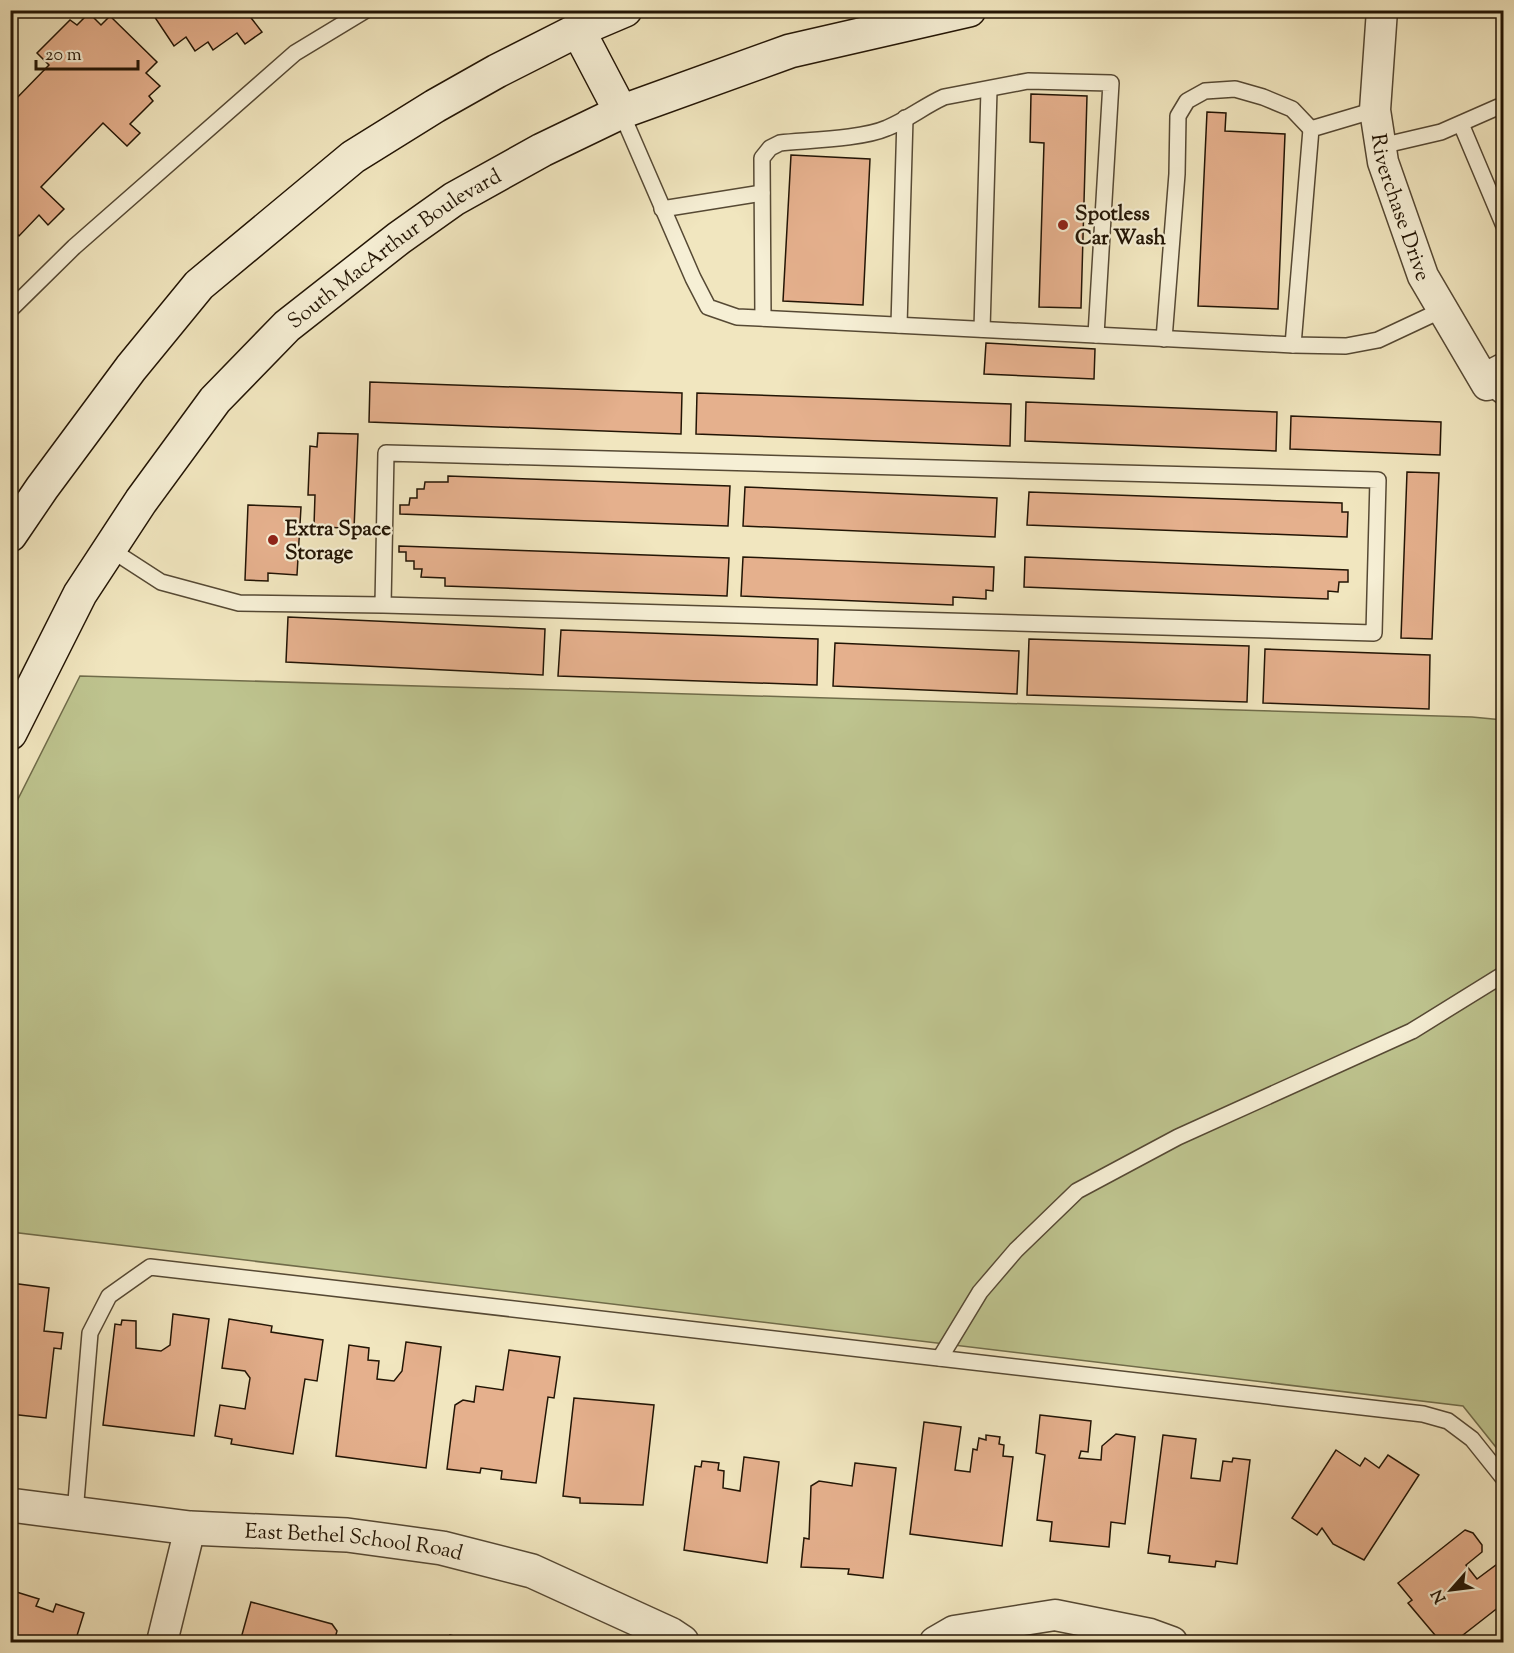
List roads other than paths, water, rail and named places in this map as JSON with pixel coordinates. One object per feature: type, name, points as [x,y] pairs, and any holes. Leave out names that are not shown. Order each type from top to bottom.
[{"type":"main road","points":[[10,535],[131,368],[199,285],[353,158],[574,20],[625,10]]},
{"type":"main road","name":"South MacArthur Boulevard","points":[[10,733],[80,594],[141,501],[215,400],[287,326],[399,238],[454,199],[542,150],[621,112],[790,51],[969,10]]},
{"type":"main road","points":[[574,20],[621,112]]},
{"type":"main road","name":"East Bethel School Road","points":[[10,1504],[190,1528],[347,1535],[442,1548],[532,1571],[673,1640]]},
{"type":"street","name":"Riverchase Drive","points":[[1382,10],[1375,110],[1383,162],[1423,276],[1442,310],[1493,379]]},
{"type":"street","points":[[162,1642],[190,1528]]},
{"type":"street","points":[[935,1642],[954,1631],[1055,1615],[1150,1634],[1172,1642]]},
{"type":"lane","points":[[10,310],[74,247],[295,53],[366,10]]},
{"type":"lane","points":[[763,318],[762,158],[770,148],[780,143],[864,134],[886,129],[944,97],[1028,81],[1112,83],[1096,335]]},
{"type":"lane","points":[[1164,339],[1177,174],[1178,116],[1187,101],[1205,91],[1235,89],[1271,99],[1292,109],[1311,129],[1293,345]]},
{"type":"lane","points":[[982,330],[989,90]]},
{"type":"lane","points":[[1381,146],[1441,132],[1498,107],[1503,107]]},
{"type":"lane","points":[[1311,129],[1375,110]]},
{"type":"lane","points":[[621,112],[662,209],[708,307],[737,317],[1346,346],[1378,340],[1442,310]]},
{"type":"lane","points":[[899,325],[905,118]]},
{"type":"lane","points":[[1461,124],[1503,226]]},
{"type":"lane","points":[[662,209],[762,193]]},
{"type":"lane","points":[[110,549],[161,582],[240,603],[1374,633],[1378,480],[386,453],[383,605]]},
{"type":"lane","points":[[940,1358],[980,1292],[1016,1250],[1077,1191],[1178,1137],[1412,1031],[1503,974]]},
{"type":"lane","points":[[75,1513],[90,1333],[109,1296],[150,1267],[1423,1414],[1448,1421],[1472,1439],[1503,1479]]},
{"type":"place","name":"Spotless Car Wash","points":[[1063,225]]},
{"type":"place","name":"Extra Space Storage","points":[[273,540]]}]
